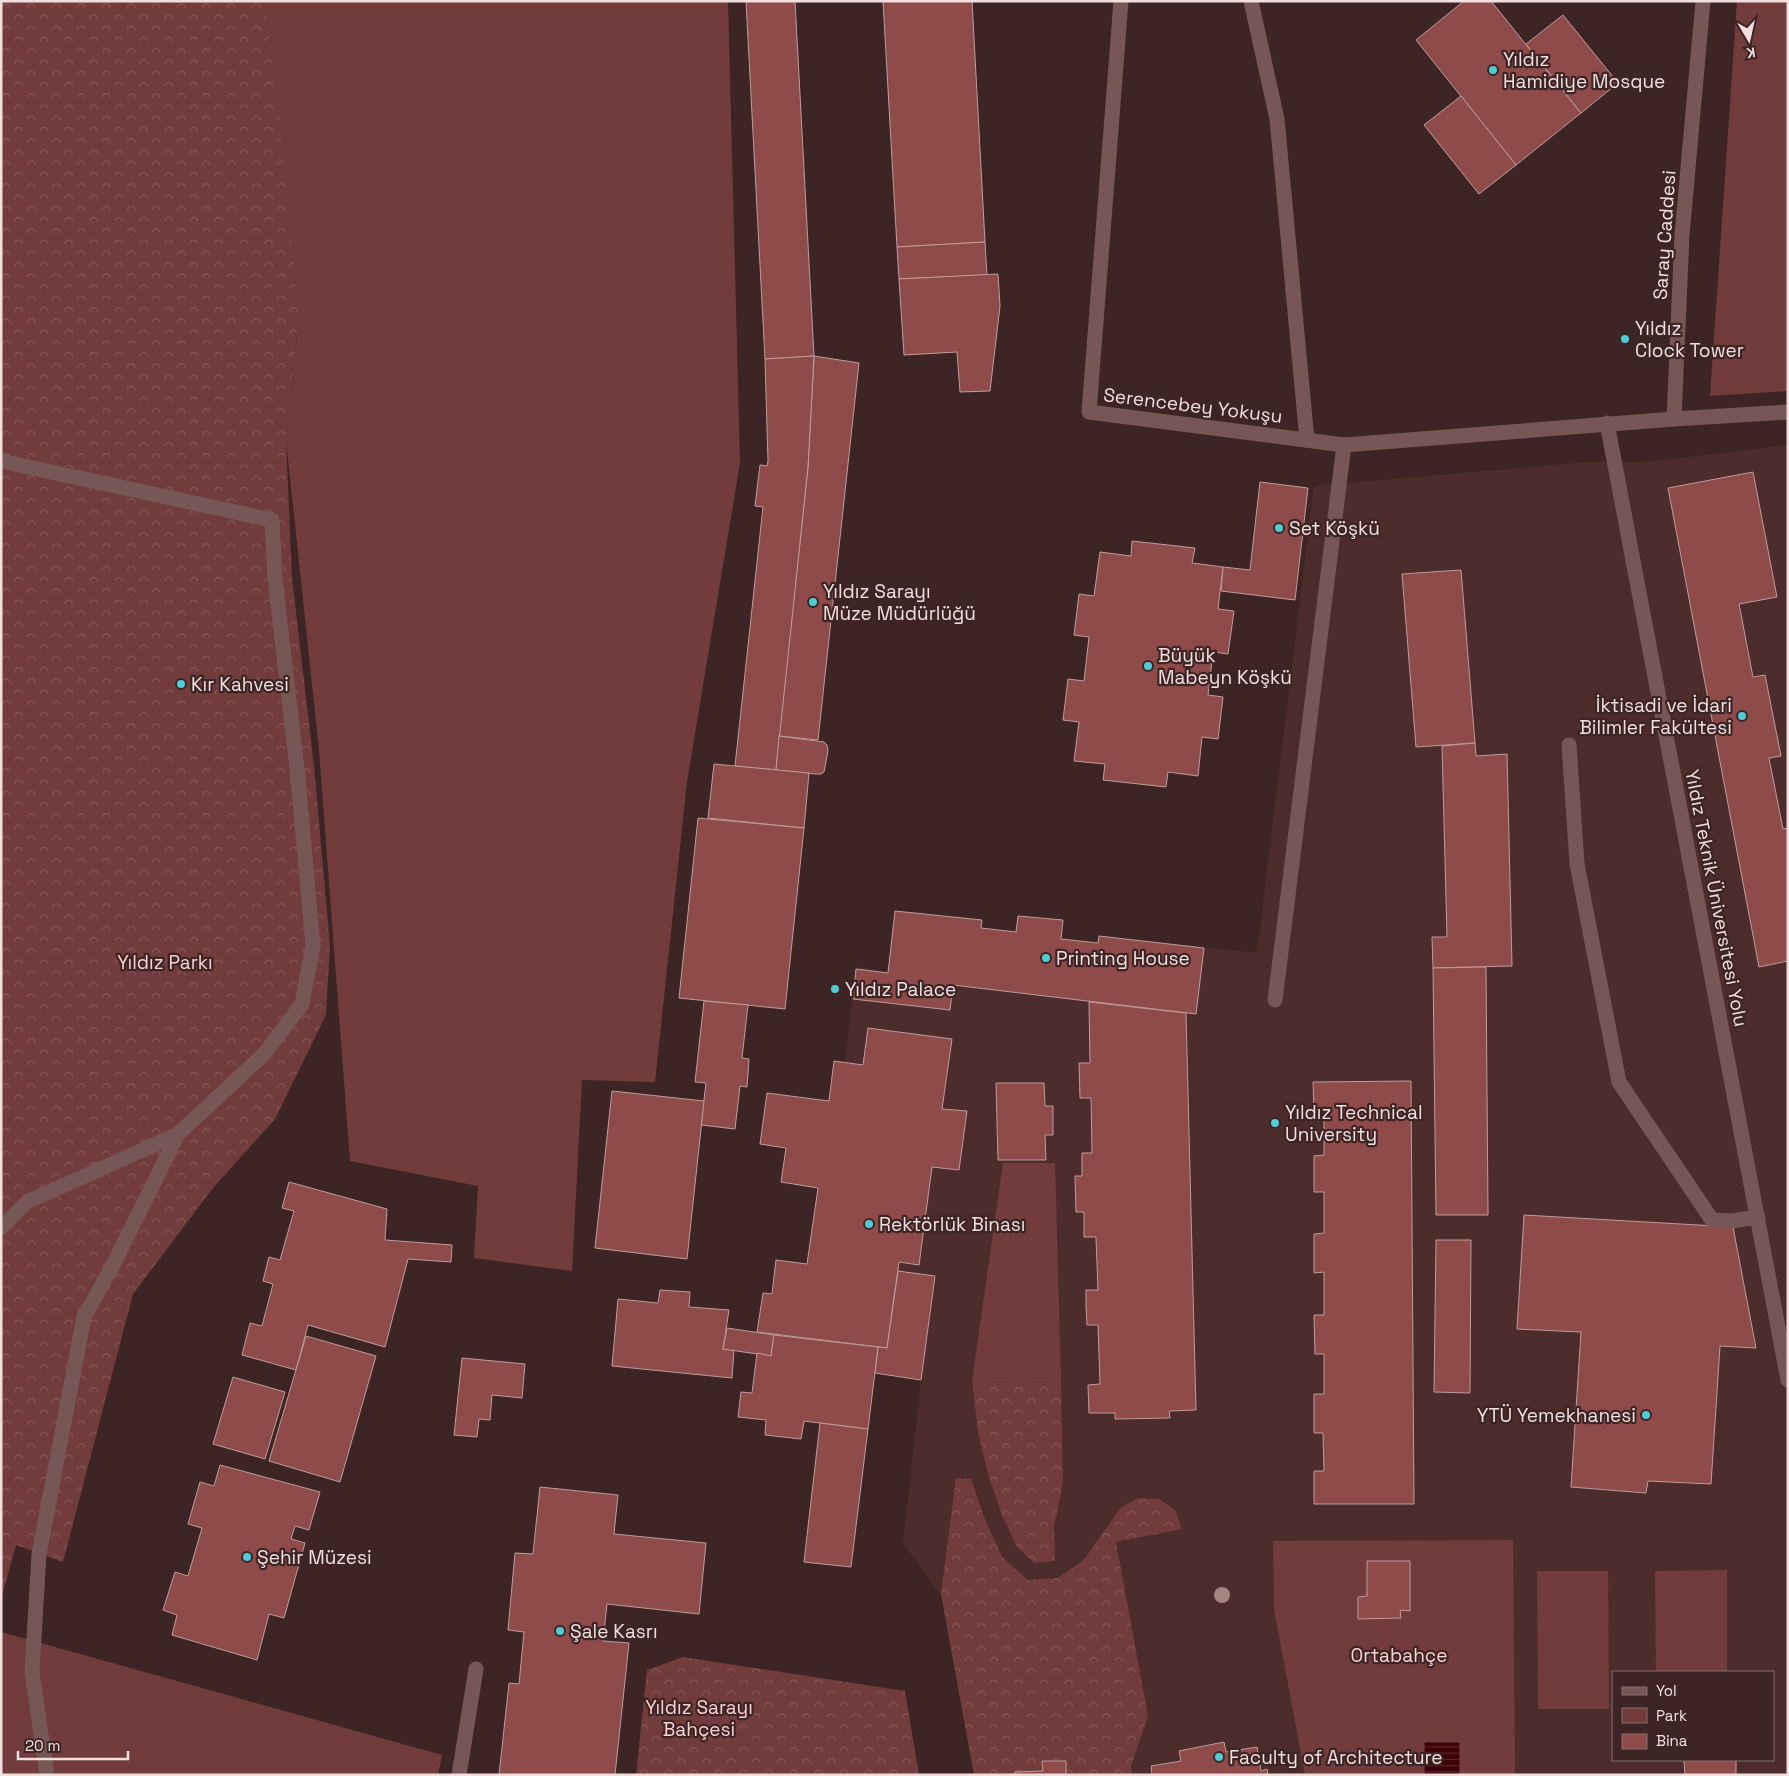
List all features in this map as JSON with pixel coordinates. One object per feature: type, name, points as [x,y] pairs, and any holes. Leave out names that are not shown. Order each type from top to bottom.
[{"type":"street","name":"Serencebey Yokuşu","points":[[1121,1],[1089,412],[1344,444],[1674,419]]},
{"type":"street","points":[[1252,1],[1277,119],[1307,440]]},
{"type":"street","name":"Saray Caddesi","points":[[1674,419],[1682,235],[1703,1]]},
{"type":"street","points":[[1674,419],[1788,412]]},
{"type":"street","name":"Yıldız Teknik Üniversitesi Yolu","points":[[1607,423],[1787,1364],[1788,1380]]},
{"type":"street","points":[[1276,1000],[1344,444]]},
{"type":"street","points":[[1,461],[272,520],[275,578],[297,768],[313,946],[302,1004],[266,1053],[178,1134],[27,1202],[1,1228]]},
{"type":"street","points":[[1569,745],[1577,864],[1619,1082],[1712,1220],[1732,1221],[1758,1217]]},
{"type":"street","points":[[47,1775],[32,1672],[40,1554],[84,1317],[111,1269],[178,1134]]},
{"type":"street","points":[[459,1775],[476,1669]]},
{"type":"shaded area","name":"Yıldız Technical University","points":[[1788,445],[1788,1775],[974,1775],[941,1595],[903,1543],[921,1380],[875,1373],[878,1347],[757,1332],[763,1293],[772,1294],[776,1260],[807,1264],[818,1188],[781,1182],[786,1148],[760,1144],[767,1093],[828,1101],[834,1061],[845,1062],[856,967],[887,971],[895,911],[982,920],[981,928],[1016,932],[1018,916],[1063,920],[1061,939],[1098,943],[1099,936],[1257,953],[1314,486],[1587,462],[1646,462]]},
{"type":"shaded area","points":[[1424,1742],[1460,1742],[1460,1775],[1424,1775]]},
{"type":"green space","name":"Yıldız Parkı","points":[[1,1],[264,1],[279,114],[299,317],[286,440],[292,578],[314,766],[330,946],[326,1015],[275,1119],[213,1188],[133,1294],[63,1562],[16,1545],[1,1600]]},
{"type":"green space","points":[[263,1],[728,1],[740,463],[687,782],[655,1082],[582,1080],[572,1271],[474,1258],[478,1186],[350,1161],[319,750],[286,440],[299,317]]},
{"type":"green space","points":[[1737,1],[1788,1],[1788,391],[1710,396]]},
{"type":"green space","points":[[1003,1163],[1055,1163],[1061,1382],[972,1381]]},
{"type":"green space","points":[[972,1381],[1061,1382],[1063,1483],[1054,1527],[1055,1561],[1034,1563],[1017,1547],[1002,1515],[988,1474],[978,1432]]},
{"type":"green space","points":[[956,1478],[971,1479],[986,1522],[1002,1557],[1028,1580],[1058,1578],[1084,1560],[1121,1507],[1139,1498],[1159,1499],[1175,1510],[1182,1529],[1116,1542],[1148,1716],[1131,1766],[1132,1775],[974,1775],[941,1594]]},
{"type":"green space","name":"Ortabahçe","points":[[1513,1540],[1515,1775],[1305,1775],[1274,1609],[1273,1541]]},
{"type":"green space","points":[[1727,1570],[1727,1671],[1656,1671],[1655,1571]]},
{"type":"green space","points":[[1537,1571],[1608,1571],[1609,1709],[1538,1709]]},
{"type":"green space","points":[[1,1632],[442,1755],[438,1775],[1,1775]]},
{"type":"green space","name":"Yıldız Sarayı Bahçesi","points":[[683,1657],[905,1691],[919,1775],[636,1775],[647,1670]]},
{"type":"building","points":[[746,1],[795,1],[814,356],[765,359]]},
{"type":"building","points":[[883,1],[972,1],[985,242],[897,247]]},
{"type":"building","name":"Yıldız Hamidiye Mosque","points":[[1464,1],[1491,1],[1581,113],[1516,165],[1416,40]]},
{"type":"building","points":[[1563,15],[1618,83],[1581,113],[1526,44]]},
{"type":"building","points":[[1461,96],[1516,165],[1479,194],[1424,125]]},
{"type":"building","points":[[985,242],[987,275],[899,279],[897,247]]},
{"type":"building","points":[[998,274],[1000,306],[990,391],[960,392],[957,352],[904,355],[899,279]]},
{"type":"building","name":"Yıldız Sarayı Müze Müdürlüğü","points":[[814,356],[859,363],[818,740],[779,736],[808,467]]},
{"type":"building","points":[[814,356],[808,467],[776,770],[735,766],[763,507],[755,506],[760,465],[767,466],[768,461],[765,359]]},
{"type":"building","name":"İktisadi ve İdari Bilimler Fakültesi","points":[[1753,472],[1777,597],[1739,604],[1753,677],[1765,675],[1781,756],[1769,758],[1783,829],[1788,828],[1788,961],[1759,967],[1668,488]]},
{"type":"building","name":"Set Köşkü","points":[[1260,482],[1308,488],[1295,600],[1221,591],[1223,567],[1250,570]]},
{"type":"building","name":"Büyük Mabeyn Köşkü","points":[[1132,541],[1195,548],[1192,563],[1223,567],[1218,609],[1234,611],[1228,654],[1213,652],[1208,695],[1223,697],[1218,739],[1202,737],[1198,776],[1168,772],[1166,787],[1103,780],[1105,764],[1074,761],[1079,722],[1063,720],[1068,679],[1084,681],[1089,637],[1074,635],[1079,594],[1094,596],[1100,552],[1131,556]]},
{"type":"building","points":[[1461,570],[1475,743],[1416,747],[1402,574]]},
{"type":"building","points":[[779,736],[824,742],[827,745],[828,751],[824,772],[815,774],[776,770]]},
{"type":"building","points":[[1475,743],[1476,756],[1507,754],[1512,966],[1433,968],[1432,937],[1447,937],[1442,746]]},
{"type":"building","points":[[714,764],[809,773],[804,828],[708,818]]},
{"type":"building","points":[[698,818],[804,828],[785,1009],[679,998]]},
{"type":"building","name":"Printing House","points":[[895,911],[982,920],[981,928],[1016,932],[1018,916],[1063,920],[1061,939],[1098,943],[1099,936],[1204,948],[1196,1014],[953,985],[950,1010],[853,999],[856,969],[888,973]]},
{"type":"building","points":[[1486,967],[1488,1215],[1436,1215],[1433,968]]},
{"type":"building","points":[[704,1001],[748,1005],[742,1058],[749,1059],[747,1087],[740,1086],[735,1129],[701,1125],[706,1083],[695,1082]]},
{"type":"building","points":[[1089,1002],[1186,1013],[1196,1410],[1169,1411],[1170,1418],[1115,1419],[1115,1413],[1089,1413],[1088,1385],[1100,1384],[1098,1325],[1087,1325],[1086,1306],[1086,1290],[1098,1290],[1096,1237],[1084,1237],[1084,1212],[1076,1212],[1075,1176],[1082,1176],[1082,1153],[1092,1153],[1091,1098],[1080,1098],[1079,1063],[1090,1063]]},
{"type":"building","name":"Rektörlük Binası","points":[[868,1028],[952,1039],[942,1109],[967,1111],[959,1170],[932,1167],[919,1265],[899,1262],[887,1348],[757,1332],[763,1293],[772,1294],[776,1260],[807,1264],[818,1188],[781,1182],[786,1148],[760,1144],[767,1093],[829,1101],[834,1061],[863,1065]]},
{"type":"building","points":[[1411,1081],[1414,1504],[1314,1504],[1314,1471],[1324,1471],[1323,1433],[1314,1433],[1314,1394],[1324,1394],[1324,1354],[1315,1354],[1314,1315],[1324,1315],[1324,1272],[1314,1273],[1314,1234],[1324,1233],[1324,1192],[1314,1192],[1314,1156],[1324,1155],[1324,1112],[1314,1113],[1313,1082]]},
{"type":"building","points":[[996,1083],[1044,1083],[1045,1106],[1053,1106],[1053,1135],[1045,1135],[1046,1160],[998,1160]]},
{"type":"building","points":[[612,1091],[704,1101],[687,1259],[595,1248]]},
{"type":"building","points":[[289,1182],[387,1209],[385,1240],[452,1245],[451,1262],[408,1259],[385,1347],[308,1325],[296,1370],[242,1355],[250,1323],[262,1326],[273,1284],[263,1281],[269,1257],[280,1260],[294,1211],[282,1208]]},
{"type":"building","name":"YTÜ Yemekhanesi","points":[[1524,1215],[1733,1227],[1756,1348],[1720,1346],[1711,1484],[1648,1481],[1646,1493],[1571,1487],[1581,1332],[1517,1329]]},
{"type":"building","points":[[1436,1240],[1471,1240],[1470,1393],[1434,1392]]},
{"type":"building","points":[[898,1271],[935,1276],[921,1380],[875,1373],[878,1347],[887,1348]]},
{"type":"building","points":[[660,1290],[690,1292],[689,1307],[729,1310],[723,1349],[734,1350],[732,1378],[612,1366],[618,1299],[658,1303]]},
{"type":"building","points":[[727,1328],[774,1335],[771,1356],[723,1349]]},
{"type":"building","points":[[774,1335],[878,1347],[868,1429],[804,1421],[801,1439],[765,1435],[766,1420],[738,1417],[741,1392],[752,1393],[757,1353],[771,1356]]},
{"type":"building","points":[[306,1336],[376,1356],[340,1482],[269,1461]]},
{"type":"building","points":[[462,1358],[525,1364],[522,1398],[492,1395],[490,1420],[479,1419],[477,1437],[454,1435]]},
{"type":"building","points":[[233,1377],[285,1392],[265,1459],[213,1444]]},
{"type":"building","points":[[820,1423],[868,1429],[851,1567],[804,1562]]},
{"type":"building","name":"Şehir Müzesi","points":[[220,1465],[320,1492],[309,1530],[295,1526],[291,1539],[305,1543],[284,1618],[269,1614],[257,1660],[172,1635],[177,1615],[163,1610],[175,1572],[188,1576],[202,1528],[188,1524],[200,1482],[214,1486]]},
{"type":"building","name":"Şale Kasrı","points":[[540,1487],[618,1495],[614,1534],[706,1543],[699,1614],[607,1604],[603,1641],[629,1643],[615,1775],[499,1775],[509,1683],[519,1684],[524,1632],[508,1630],[515,1553],[533,1554]]},
{"type":"building","points":[[1367,1561],[1410,1561],[1410,1611],[1400,1610],[1401,1618],[1358,1619],[1358,1597],[1367,1596]]},
{"type":"building","name":"Faculty of Architecture","points":[[1224,1742],[1226,1752],[1257,1747],[1261,1771],[1267,1769],[1268,1775],[1152,1775],[1151,1766],[1181,1761],[1179,1751]]},
{"type":"building","points":[[1042,1761],[1066,1761],[1066,1775],[1015,1775],[1015,1772],[1043,1771]]},
{"type":"building","points":[[1684,1761],[1736,1761],[1736,1775],[1685,1775]]},
{"type":"place","name":"Yıldız Hamidiye Mosque","points":[[1493,70]]},
{"type":"place","name":"Yıldız Clock Tower","points":[[1625,339]]},
{"type":"place","name":"Set Köşkü","points":[[1279,528]]},
{"type":"place","name":"Yıldız Sarayı Müze Müdürlüğü","points":[[813,602]]},
{"type":"place","name":"Büyük Mabeyn Köşkü","points":[[1148,666]]},
{"type":"place","name":"Kır Kahvesi","points":[[181,684]]},
{"type":"place","name":"İktisadi ve İdari Bilimler Fakültesi","points":[[1742,716]]},
{"type":"place","name":"Printing House","points":[[1046,958]]},
{"type":"place","name":"Yıldız Palace","points":[[835,989]]},
{"type":"place","name":"Yıldız Technical University","points":[[1275,1123]]},
{"type":"place","name":"Rektörlük Binası","points":[[869,1224]]},
{"type":"place","name":"YTÜ Yemekhanesi","points":[[1646,1415]]},
{"type":"place","name":"Şehir Müzesi","points":[[247,1557]]},
{"type":"place","name":"Şale Kasrı","points":[[560,1631]]},
{"type":"place","name":"Faculty of Architecture","points":[[1219,1757]]}]
